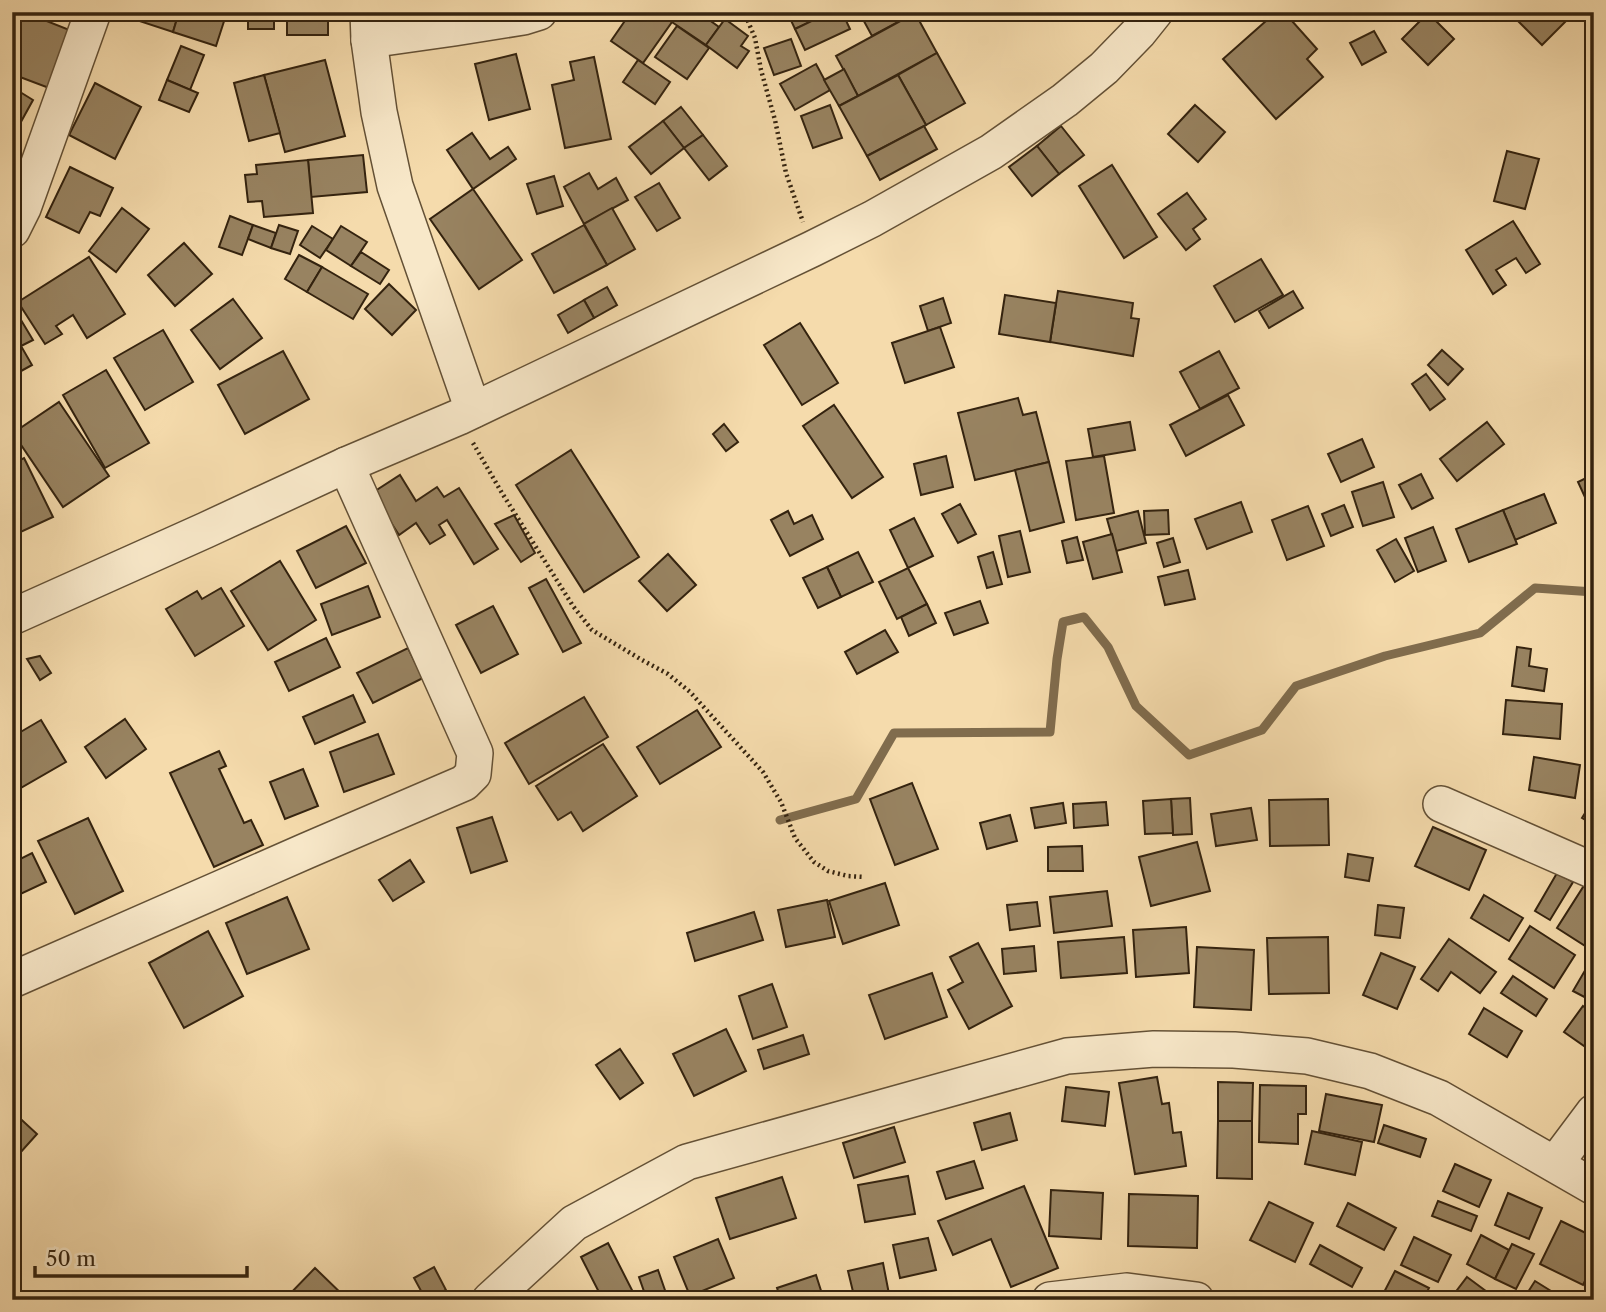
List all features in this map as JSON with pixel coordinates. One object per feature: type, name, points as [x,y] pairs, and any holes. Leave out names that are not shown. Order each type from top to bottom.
[{"type":"street","points":[[12,230],[23,208],[93,12]]},
{"type":"street","points":[[466,414],[395,186],[379,112],[368,26],[468,26],[539,12]]},
{"type":"street","points":[[12,617],[346,465],[466,414],[872,219],[991,152],[1065,100],[1104,68],[1138,19]]},
{"type":"street","points":[[12,980],[464,783],[473,774],[475,753],[346,465]]},
{"type":"street","points":[[1441,804],[1594,871]]},
{"type":"street","points":[[490,1300],[574,1223],[687,1162],[1067,1056],[1154,1049],[1234,1050],[1307,1056],[1370,1071],[1438,1098],[1594,1187]]},
{"type":"street","points":[[1555,1164],[1594,1112]]},
{"type":"street","points":[[1050,1300],[1127,1291],[1196,1300]]},
{"type":"path","points":[[741,12],[755,38],[786,173],[812,249]]},
{"type":"path","points":[[466,414],[509,505],[573,606],[592,630],[668,674],[690,692],[763,772],[781,802],[795,838],[814,862],[828,871],[864,877]]},
{"type":"building","points":[[12,12],[24,12],[72,31],[49,88],[12,74]]},
{"type":"building","points":[[129,12],[179,12],[173,32],[127,17]]},
{"type":"building","points":[[179,12],[227,12],[216,46],[173,32]]},
{"type":"building","points":[[248,12],[274,12],[274,29],[248,29]]},
{"type":"building","points":[[287,12],[328,12],[328,35],[287,35]]},
{"type":"building","points":[[631,12],[657,12],[672,22],[643,63],[611,41]]},
{"type":"building","points":[[657,12],[698,12],[719,27],[706,45]]},
{"type":"building","points":[[787,12],[819,12],[821,17],[795,29]]},
{"type":"building","points":[[830,12],[842,12],[850,29],[805,50],[795,29]]},
{"type":"building","points":[[859,12],[915,12],[915,13],[872,36]]},
{"type":"building","points":[[1276,12],[1284,12],[1317,49],[1307,59],[1323,77],[1276,119],[1223,59]]},
{"type":"building","points":[[1509,12],[1575,12],[1542,45]]},
{"type":"building","points":[[915,13],[937,53],[858,96],[836,56]]},
{"type":"building","points":[[1428,13],[1454,39],[1428,65],[1402,39]]},
{"type":"building","points":[[725,19],[748,36],[741,46],[749,51],[737,68],[706,45]]},
{"type":"building","points":[[677,26],[709,48],[687,79],[655,57]]},
{"type":"building","points":[[1374,31],[1386,52],[1362,65],[1350,43]]},
{"type":"building","points":[[791,39],[801,66],[774,75],[764,48]]},
{"type":"building","points":[[181,46],[204,55],[190,90],[167,80]]},
{"type":"building","points":[[937,53],[965,103],[926,125],[898,75]]},
{"type":"building","points":[[516,54],[530,109],[489,120],[475,64]]},
{"type":"building","points":[[594,57],[611,139],[565,148],[552,85],[574,80],[570,62]]},
{"type":"building","points":[[325,60],[345,136],[285,152],[264,75]]},
{"type":"building","points":[[638,60],[670,82],[655,104],[623,82]]},
{"type":"building","points":[[816,64],[830,90],[795,110],[780,84]]},
{"type":"building","points":[[844,69],[858,96],[839,106],[824,80]]},
{"type":"building","points":[[264,75],[280,133],[249,141],[234,83]]},
{"type":"building","points":[[898,75],[926,125],[867,156],[839,106]]},
{"type":"building","points":[[167,80],[198,93],[189,112],[159,100]]},
{"type":"building","points":[[95,83],[141,107],[115,159],[69,135]]},
{"type":"building","points":[[12,87],[33,100],[17,129],[12,126]]},
{"type":"building","points":[[830,105],[842,138],[813,148],[801,116]]},
{"type":"building","points":[[1195,105],[1225,132],[1198,162],[1168,134]]},
{"type":"building","points":[[681,107],[703,135],[684,148],[663,121]]},
{"type":"building","points":[[663,121],[684,148],[651,174],[629,147]]},
{"type":"building","points":[[924,126],[937,149],[880,180],[867,156]]},
{"type":"building","points":[[1061,126],[1084,155],[1059,174],[1037,146]]},
{"type":"building","points":[[472,133],[490,159],[508,147],[516,159],[473,189],[447,150]]},
{"type":"building","points":[[703,135],[727,166],[709,180],[684,148]]},
{"type":"building","points":[[1037,146],[1059,174],[1032,196],[1009,167]]},
{"type":"building","points":[[1507,151],[1539,159],[1525,209],[1494,201]]},
{"type":"building","points":[[363,155],[367,192],[311,197],[308,160]]},
{"type":"building","points":[[308,160],[313,213],[264,217],[262,201],[248,202],[245,175],[257,174],[256,165]]},
{"type":"building","points":[[1112,165],[1157,237],[1124,258],[1079,186]]},
{"type":"building","points":[[70,167],[113,188],[100,216],[90,212],[79,233],[46,217]]},
{"type":"building","points":[[589,173],[598,189],[616,178],[628,200],[584,224],[564,187]]},
{"type":"building","points":[[554,176],[563,206],[537,214],[527,184]]},
{"type":"building","points":[[659,183],[680,218],[657,231],[635,197]]},
{"type":"building","points":[[473,189],[522,260],[479,289],[430,219]]},
{"type":"building","points":[[1187,193],[1206,219],[1193,229],[1200,239],[1186,250],[1158,214]]},
{"type":"building","points":[[122,208],[149,229],[116,272],[89,251]]},
{"type":"building","points":[[612,208],[635,249],[607,265],[584,224]]},
{"type":"building","points":[[230,216],[253,225],[242,255],[219,247]]},
{"type":"building","points":[[1513,221],[1540,264],[1526,273],[1516,258],[1496,270],[1506,285],[1493,294],[1466,250]]},
{"type":"building","points":[[253,225],[276,233],[271,248],[248,239]]},
{"type":"building","points":[[279,225],[298,231],[290,254],[271,248]]},
{"type":"building","points":[[584,225],[607,265],[554,293],[532,254]]},
{"type":"building","points":[[312,226],[333,239],[320,258],[300,245]]},
{"type":"building","points":[[341,226],[367,242],[351,266],[326,250]]},
{"type":"building","points":[[184,243],[212,274],[175,306],[148,275]]},
{"type":"building","points":[[361,252],[389,270],[380,284],[351,266]]},
{"type":"building","points":[[299,255],[322,267],[307,292],[285,279]]},
{"type":"building","points":[[89,257],[125,314],[87,338],[73,315],[56,326],[62,334],[45,344],[18,302]]},
{"type":"building","points":[[1261,259],[1283,295],[1235,322],[1214,286]]},
{"type":"building","points":[[322,267],[368,294],[353,319],[307,292]]},
{"type":"building","points":[[389,284],[416,310],[392,335],[365,309]]},
{"type":"building","points":[[607,287],[617,305],[594,318],[584,300]]},
{"type":"building","points":[[1058,291],[1133,303],[1131,318],[1139,319],[1133,356],[1050,342]]},
{"type":"building","points":[[1293,291],[1303,308],[1269,328],[1259,311]]},
{"type":"building","points":[[1005,295],[1056,303],[1050,342],[999,334]]},
{"type":"building","points":[[943,298],[951,323],[928,331],[920,306]]},
{"type":"building","points":[[233,299],[262,338],[220,369],[191,330]]},
{"type":"building","points":[[584,300],[594,318],[568,333],[558,315]]},
{"type":"building","points":[[12,305],[33,340],[21,346],[32,365],[12,376]]},
{"type":"building","points":[[800,323],[838,383],[802,405],[764,345]]},
{"type":"building","points":[[940,327],[954,367],[905,383],[892,343]]},
{"type":"building","points":[[163,330],[193,382],[145,410],[114,358]]},
{"type":"building","points":[[1442,350],[1463,369],[1448,385],[1428,365]]},
{"type":"building","points":[[283,351],[309,399],[245,434],[218,385]]},
{"type":"building","points":[[1219,351],[1239,388],[1200,409],[1180,372]]},
{"type":"building","points":[[106,370],[149,443],[105,468],[63,395]]},
{"type":"building","points":[[1426,374],[1445,399],[1430,410],[1412,384]]},
{"type":"building","points":[[1228,395],[1244,425],[1186,456],[1170,425]]},
{"type":"building","points":[[1018,398],[1023,415],[1036,412],[1049,462],[975,480],[958,413]]},
{"type":"building","points":[[59,402],[109,476],[63,507],[13,433]]},
{"type":"building","points":[[834,405],[883,477],[852,498],[803,426]]},
{"type":"building","points":[[1130,422],[1135,450],[1093,457],[1088,429]]},
{"type":"building","points":[[1487,422],[1504,444],[1457,481],[1440,459]]},
{"type":"building","points":[[724,424],[738,442],[726,451],[713,434]]},
{"type":"building","points":[[1362,439],[1374,467],[1341,482],[1328,454]]},
{"type":"building","points":[[571,450],[639,557],[584,592],[516,485]]},
{"type":"building","points":[[946,456],[953,487],[921,495],[914,464]]},
{"type":"building","points":[[1104,456],[1114,513],[1076,520],[1066,461]]},
{"type":"building","points":[[24,458],[53,517],[12,536],[12,464]]},
{"type":"building","points":[[1049,462],[1064,522],[1030,531],[1015,470]]},
{"type":"building","points":[[1421,474],[1433,498],[1412,509],[1399,485]]},
{"type":"building","points":[[400,475],[416,501],[437,487],[444,497],[459,488],[498,549],[474,564],[447,520],[439,525],[445,535],[430,544],[416,523],[399,535],[372,493]]},
{"type":"building","points":[[1588,477],[1594,489],[1594,507],[1590,508],[1578,482]]},
{"type":"building","points":[[1383,482],[1394,517],[1363,526],[1352,492]]},
{"type":"building","points":[[1544,494],[1556,523],[1515,540],[1503,510]]},
{"type":"building","points":[[1241,502],[1252,532],[1207,549],[1195,519]]},
{"type":"building","points":[[960,504],[976,534],[958,543],[942,514]]},
{"type":"building","points":[[1344,505],[1353,527],[1331,536],[1322,514]]},
{"type":"building","points":[[1308,506],[1324,546],[1287,560],[1272,520]]},
{"type":"building","points":[[1168,510],[1169,534],[1145,535],[1144,511]]},
{"type":"building","points":[[1503,510],[1517,544],[1469,562],[1456,529]]},
{"type":"building","points":[[788,511],[794,524],[812,515],[823,539],[790,556],[771,520]]},
{"type":"building","points":[[1138,511],[1146,543],[1116,551],[1107,519]]},
{"type":"building","points":[[514,515],[535,553],[521,562],[495,524]]},
{"type":"building","points":[[914,518],[933,556],[908,568],[890,530]]},
{"type":"building","points":[[346,526],[366,563],[316,588],[297,551]]},
{"type":"building","points":[[1433,527],[1446,561],[1418,572],[1405,538]]},
{"type":"building","points":[[1020,531],[1030,572],[1008,577],[999,536]]},
{"type":"building","points":[[1112,534],[1122,572],[1093,579],[1083,542]]},
{"type":"building","points":[[1077,537],[1083,560],[1067,563],[1062,541]]},
{"type":"building","points":[[1173,538],[1180,562],[1164,567],[1157,543]]},
{"type":"building","points":[[1396,539],[1414,571],[1395,582],[1377,550]]},
{"type":"building","points":[[858,552],[873,582],[841,597],[827,567]]},
{"type":"building","points":[[993,552],[1002,584],[987,588],[978,557]]},
{"type":"building","points":[[668,554],[696,585],[667,611],[639,581]]},
{"type":"building","points":[[280,561],[316,620],[268,650],[231,591]]},
{"type":"building","points":[[827,567],[841,597],[818,608],[803,578]]},
{"type":"building","points":[[908,568],[927,604],[897,619],[879,582]]},
{"type":"building","points":[[1188,570],[1195,599],[1165,605],[1158,577]]},
{"type":"building","points":[[546,579],[581,643],[563,652],[529,588]]},
{"type":"building","points":[[368,586],[380,617],[332,635],[321,604]]},
{"type":"building","points":[[221,588],[244,626],[195,656],[166,609],[197,591],[202,599]]},
{"type":"building","points":[[980,601],[988,623],[954,635],[945,613]]},
{"type":"building","points":[[927,604],[936,623],[909,636],[901,617]]},
{"type":"building","points":[[493,606],[518,654],[481,673],[456,625]]},
{"type":"building","points":[[885,630],[898,652],[857,674],[845,652]]},
{"type":"building","points":[[326,638],[340,667],[289,691],[275,662]]},
{"type":"building","points":[[1517,647],[1531,649],[1529,666],[1547,669],[1544,691],[1512,686]]},
{"type":"building","points":[[408,648],[423,678],[373,703],[357,673]]},
{"type":"building","points":[[40,656],[51,673],[40,680],[27,659]]},
{"type":"building","points":[[353,695],[365,722],[315,744],[303,717]]},
{"type":"building","points":[[584,697],[608,737],[529,784],[505,743]]},
{"type":"building","points":[[1506,700],[1562,704],[1560,739],[1503,734]]},
{"type":"building","points":[[697,710],[721,747],[660,784],[637,747]]},
{"type":"building","points":[[125,719],[146,749],[106,778],[85,747]]},
{"type":"building","points":[[41,720],[66,762],[12,793],[12,737]]},
{"type":"building","points":[[378,734],[394,774],[344,792],[330,752]]},
{"type":"building","points":[[603,744],[637,796],[583,831],[571,812],[558,820],[536,786]]},
{"type":"building","points":[[219,751],[226,766],[219,769],[244,823],[251,820],[263,845],[214,867],[170,773]]},
{"type":"building","points":[[1534,757],[1580,765],[1575,798],[1529,790]]},
{"type":"building","points":[[303,769],[318,806],[285,819],[270,782]]},
{"type":"building","points":[[912,783],[938,849],[895,865],[870,799]]},
{"type":"building","points":[[1190,798],[1192,834],[1173,835],[1171,799]]},
{"type":"building","points":[[1171,799],[1173,833],[1145,834],[1143,801]]},
{"type":"building","points":[[1328,799],[1329,845],[1270,846],[1269,800]]},
{"type":"building","points":[[1594,799],[1594,825],[1582,818]]},
{"type":"building","points":[[1106,802],[1108,825],[1074,828],[1073,804]]},
{"type":"building","points":[[1063,803],[1066,823],[1035,828],[1031,808]]},
{"type":"building","points":[[1251,808],[1257,840],[1216,846],[1211,814]]},
{"type":"building","points":[[1010,815],[1017,841],[987,849],[980,823]]},
{"type":"building","points":[[492,817],[507,861],[471,873],[457,828]]},
{"type":"building","points":[[88,818],[123,891],[75,914],[38,841]]},
{"type":"building","points":[[1433,827],[1486,850],[1469,890],[1415,866]]},
{"type":"building","points":[[1197,842],[1210,891],[1151,906],[1139,857]]},
{"type":"building","points":[[1082,846],[1083,871],[1048,871],[1048,847]]},
{"type":"building","points":[[32,853],[46,882],[12,898],[12,863]]},
{"type":"building","points":[[1348,854],[1373,858],[1369,881],[1345,877]]},
{"type":"building","points":[[410,860],[424,882],[393,901],[379,880]]},
{"type":"building","points":[[1557,873],[1573,882],[1550,920],[1535,911]]},
{"type":"building","points":[[885,883],[899,925],[843,944],[829,901]]},
{"type":"building","points":[[1585,884],[1594,890],[1594,942],[1590,949],[1557,928]]},
{"type":"building","points":[[1107,891],[1112,926],[1054,933],[1050,897]]},
{"type":"building","points":[[1484,895],[1523,918],[1509,941],[1471,918]]},
{"type":"building","points":[[287,897],[309,949],[247,974],[226,923]]},
{"type":"building","points":[[827,900],[835,937],[786,947],[778,910]]},
{"type":"building","points":[[1037,902],[1040,926],[1010,930],[1007,905]]},
{"type":"building","points":[[1378,905],[1404,908],[1400,938],[1375,935]]},
{"type":"building","points":[[754,912],[763,940],[695,961],[687,933]]},
{"type":"building","points":[[1530,926],[1575,955],[1554,988],[1509,959]]},
{"type":"building","points":[[1186,927],[1189,973],[1136,977],[1133,930]]},
{"type":"building","points":[[208,931],[243,996],[184,1028],[149,963]]},
{"type":"building","points":[[1124,937],[1127,973],[1061,978],[1058,942]]},
{"type":"building","points":[[1328,937],[1329,993],[1269,994],[1267,938]]},
{"type":"building","points":[[1449,939],[1496,972],[1480,993],[1451,972],[1438,991],[1421,979]]},
{"type":"building","points":[[978,943],[1012,1006],[969,1029],[948,990],[963,982],[950,957]]},
{"type":"building","points":[[1034,946],[1036,971],[1004,974],[1002,949]]},
{"type":"building","points":[[1197,947],[1254,950],[1251,1010],[1194,1007]]},
{"type":"building","points":[[1381,953],[1415,967],[1397,1009],[1363,995]]},
{"type":"building","points":[[1587,967],[1594,971],[1594,1002],[1573,991]]},
{"type":"building","points":[[932,973],[947,1017],[885,1039],[869,995]]},
{"type":"building","points":[[1513,976],[1547,999],[1536,1016],[1501,993]]},
{"type":"building","points":[[772,984],[787,1027],[753,1039],[739,996]]},
{"type":"building","points":[[1583,1006],[1594,1014],[1594,1038],[1587,1048],[1564,1032]]},
{"type":"building","points":[[1484,1008],[1522,1031],[1507,1057],[1469,1034]]},
{"type":"building","points":[[726,1029],[746,1071],[694,1096],[673,1054]]},
{"type":"building","points":[[803,1035],[809,1054],[764,1069],[758,1050]]},
{"type":"building","points":[[620,1049],[643,1083],[620,1099],[596,1065]]},
{"type":"building","points":[[1157,1077],[1162,1104],[1169,1103],[1173,1133],[1181,1132],[1186,1166],[1135,1174],[1119,1083]]},
{"type":"building","points":[[1218,1082],[1253,1083],[1252,1121],[1218,1121]]},
{"type":"building","points":[[1260,1085],[1306,1086],[1306,1114],[1298,1114],[1298,1144],[1259,1142]]},
{"type":"building","points":[[1066,1087],[1109,1092],[1105,1126],[1062,1121]]},
{"type":"building","points":[[1326,1094],[1382,1105],[1374,1142],[1319,1131]]},
{"type":"building","points":[[12,1111],[37,1134],[12,1162]]},
{"type":"building","points":[[1010,1113],[1017,1140],[982,1150],[974,1123]]},
{"type":"building","points":[[1218,1121],[1252,1121],[1252,1179],[1217,1178]]},
{"type":"building","points":[[1384,1125],[1426,1139],[1420,1157],[1378,1143]]},
{"type":"building","points":[[894,1127],[905,1162],[854,1178],[843,1143]]},
{"type":"building","points":[[1312,1131],[1362,1142],[1355,1175],[1305,1164]]},
{"type":"building","points":[[974,1161],[983,1188],[946,1199],[937,1172]]},
{"type":"building","points":[[1455,1164],[1491,1180],[1479,1207],[1443,1191]]},
{"type":"building","points":[[908,1176],[915,1214],[865,1222],[858,1185]]},
{"type":"building","points":[[782,1177],[796,1218],[730,1239],[716,1198]]},
{"type":"building","points":[[1024,1186],[1058,1268],[1011,1287],[991,1239],[953,1255],[938,1221]]},
{"type":"building","points":[[1051,1190],[1103,1193],[1101,1239],[1049,1236]]},
{"type":"building","points":[[1508,1193],[1542,1208],[1529,1239],[1495,1225]]},
{"type":"building","points":[[1129,1194],[1198,1196],[1197,1248],[1128,1246]]},
{"type":"building","points":[[1438,1201],[1477,1216],[1471,1231],[1432,1216]]},
{"type":"building","points":[[1269,1202],[1313,1223],[1295,1262],[1250,1240]]},
{"type":"building","points":[[1348,1203],[1396,1228],[1384,1250],[1337,1226]]},
{"type":"building","points":[[1561,1221],[1594,1237],[1594,1262],[1583,1285],[1540,1264]]},
{"type":"building","points":[[1481,1235],[1509,1250],[1495,1279],[1467,1264]]},
{"type":"building","points":[[1414,1237],[1451,1255],[1438,1282],[1401,1265]]},
{"type":"building","points":[[928,1238],[936,1270],[900,1278],[893,1245]]},
{"type":"building","points":[[718,1239],[734,1278],[690,1296],[674,1257]]},
{"type":"building","points":[[608,1243],[634,1294],[623,1300],[603,1300],[581,1257]]},
{"type":"building","points":[[1512,1244],[1534,1254],[1516,1289],[1495,1279]]},
{"type":"building","points":[[1320,1245],[1362,1268],[1352,1287],[1310,1264]]},
{"type":"building","points":[[883,1263],[889,1294],[855,1300],[848,1271]]},
{"type":"building","points":[[434,1267],[446,1290],[426,1300],[414,1278]]},
{"type":"building","points":[[315,1268],[348,1300],[284,1300]]},
{"type":"building","points":[[658,1270],[667,1296],[647,1300],[639,1277]]},
{"type":"building","points":[[1395,1271],[1429,1288],[1423,1300],[1380,1300]]},
{"type":"building","points":[[816,1275],[824,1300],[781,1300],[777,1288]]},
{"type":"building","points":[[1467,1277],[1498,1300],[1451,1298]]},
{"type":"building","points":[[1535,1281],[1559,1296],[1556,1300],[1539,1300],[1528,1292]]},
{"type":"waterway","points":[[780,820],[856,799],[894,733],[1050,732],[1063,622],[1084,617],[1108,647],[1136,706],[1189,755],[1262,730],[1296,686],[1385,656],[1480,633],[1535,588],[1594,592]]}]
